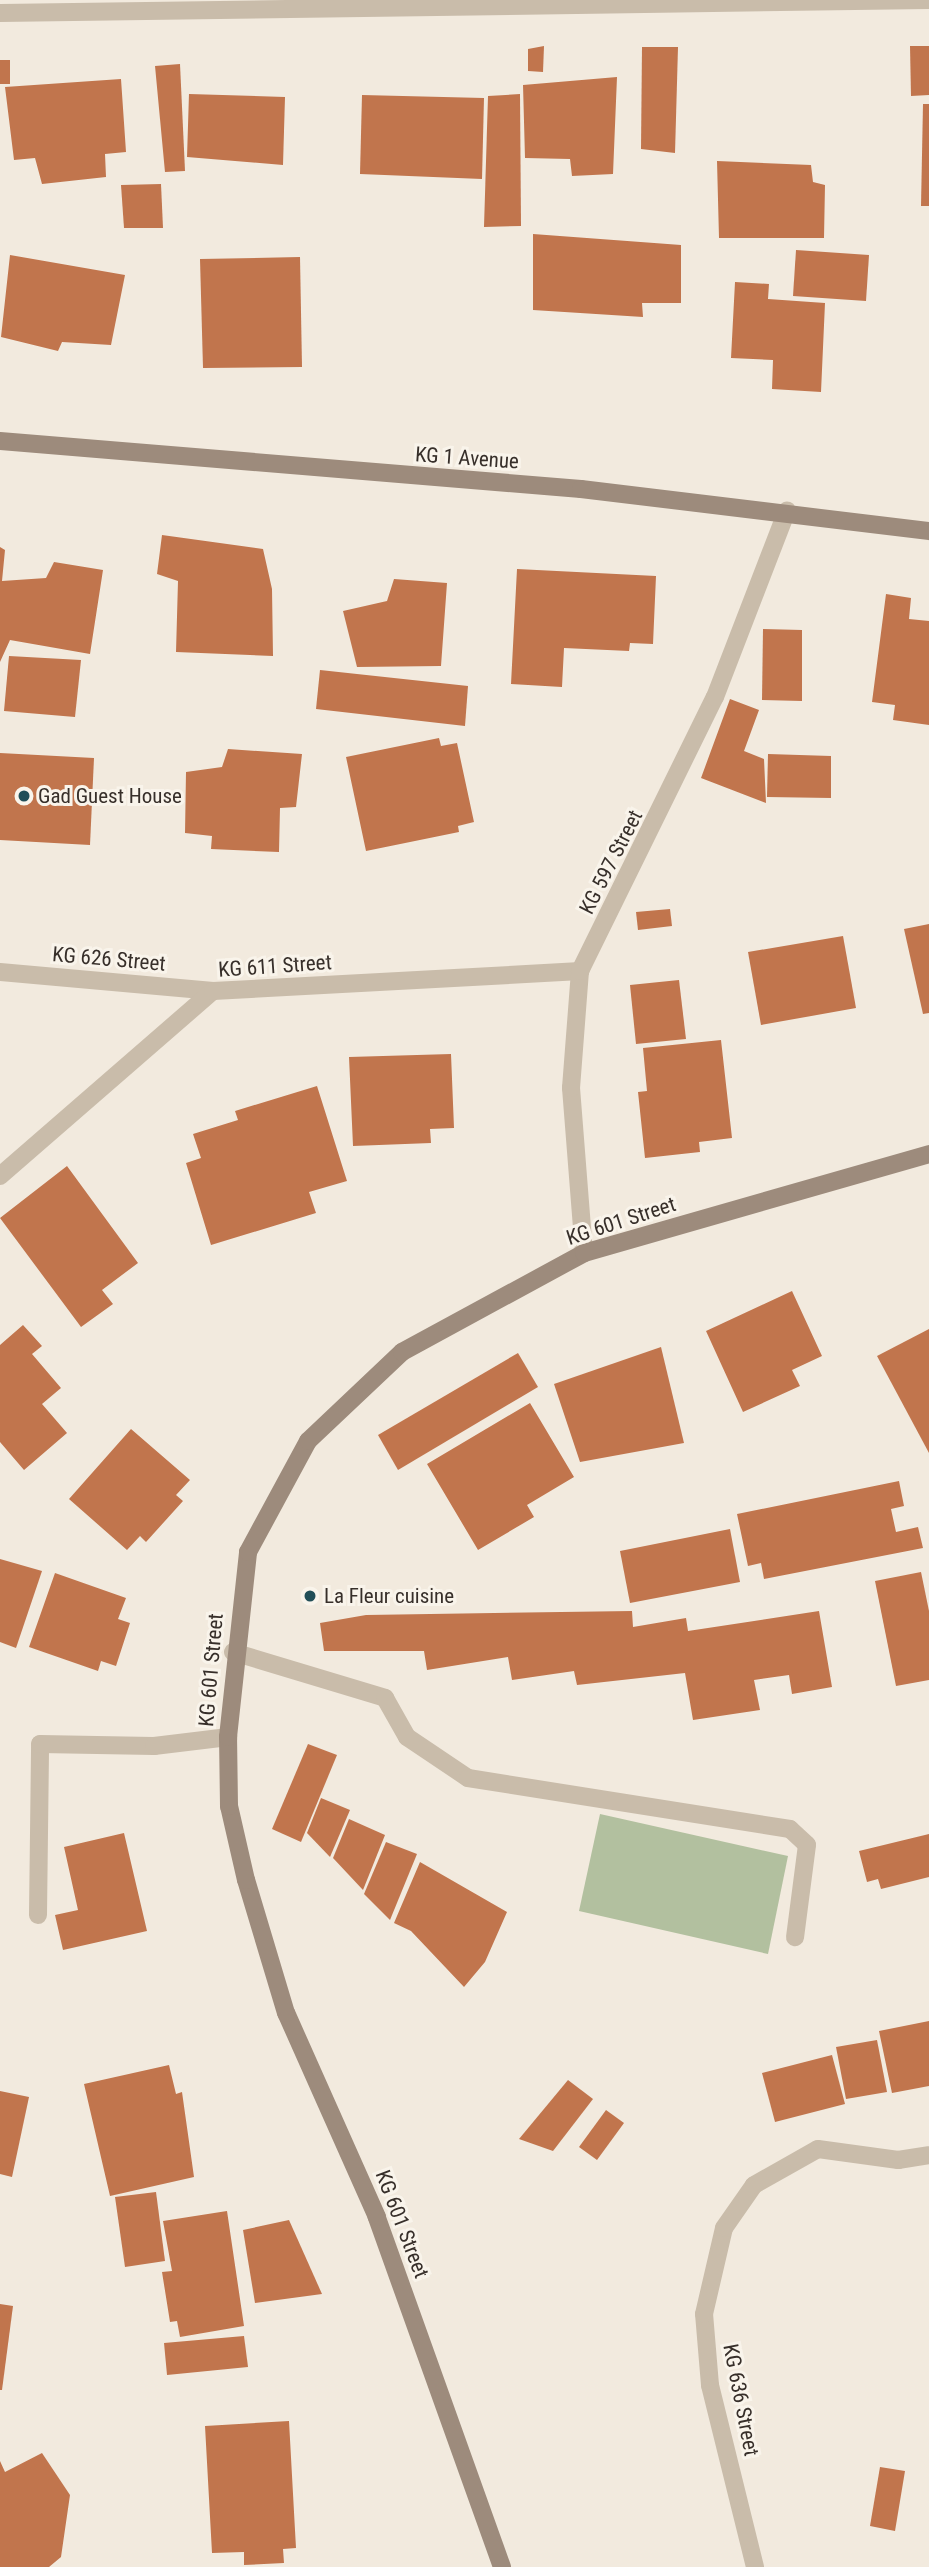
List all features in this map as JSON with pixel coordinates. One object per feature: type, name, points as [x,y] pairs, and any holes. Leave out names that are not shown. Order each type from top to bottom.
[{"type":"main road","name":"KG 1 Avenue","points":[[0,441],[787,510],[929,531]]},
{"type":"main road","name":"KG 601 Street","points":[[502,2567],[377,2217],[286,2013],[229,1806],[228,1737],[233,1652],[248,1552],[308,1441],[402,1352],[584,1253],[929,1154]]},
{"type":"street","points":[[0,13],[929,1]]},
{"type":"street","name":"KG 597 Street","points":[[584,1253],[570,1088],[580,971],[710,709],[787,510]]},
{"type":"street","name":"KG 611 Street","points":[[0,1176],[213,991],[580,971]]},
{"type":"street","name":"KG 626 Street","points":[[0,972],[213,991]]},
{"type":"street","points":[[233,1652],[384,1698],[407,1737],[468,1778],[790,1829],[807,1845],[795,1937]]},
{"type":"street","points":[[38,1915],[40,1744],[154,1746],[228,1737]]},
{"type":"street","name":"KG 636 Street","points":[[755,2567],[710,2385],[704,2314],[723,2228],[754,2185],[818,2149],[898,2160],[929,2155]]},
{"type":"green space","points":[[600,1814],[788,1856],[768,1954],[579,1911]]},
{"type":"building","points":[[544,46],[543,72],[528,71],[528,49]]},
{"type":"building","points":[[910,46],[929,46],[929,95],[911,96]]},
{"type":"building","points":[[642,47],[678,47],[675,153],[641,149]]},
{"type":"building","points":[[0,60],[10,60],[10,84],[0,84]]},
{"type":"building","points":[[180,64],[185,171],[165,172],[155,66]]},
{"type":"building","points":[[617,77],[613,174],[572,176],[570,159],[525,158],[523,85]]},
{"type":"building","points":[[121,79],[126,152],[105,154],[106,177],[42,184],[35,158],[14,160],[5,87]]},
{"type":"building","points":[[189,94],[285,97],[283,165],[187,157]]},
{"type":"building","points":[[520,94],[521,226],[484,227],[488,96]]},
{"type":"building","points":[[362,95],[484,98],[482,179],[360,174]]},
{"type":"building","points":[[923,104],[929,104],[929,206],[921,206]]},
{"type":"building","points":[[717,161],[811,165],[813,182],[825,185],[824,238],[719,238]]},
{"type":"building","points":[[161,184],[163,228],[124,228],[121,185]]},
{"type":"building","points":[[533,234],[681,245],[681,303],[642,303],[643,317],[533,310]]},
{"type":"building","points":[[796,250],[869,255],[866,301],[793,296]]},
{"type":"building","points":[[10,255],[125,275],[111,345],[62,342],[58,351],[1,337]]},
{"type":"building","points":[[300,257],[302,367],[203,368],[200,259]]},
{"type":"building","points":[[735,282],[769,284],[768,299],[825,303],[821,392],[772,389],[773,360],[731,358]]},
{"type":"building","points":[[162,535],[263,549],[272,589],[273,656],[176,652],[178,581],[157,574]]},
{"type":"building","points":[[0,547],[5,550],[2,581],[46,578],[54,562],[103,570],[90,654],[10,640],[0,662]]},
{"type":"building","points":[[517,569],[656,576],[653,644],[630,643],[629,651],[564,648],[562,687],[511,684]]},
{"type":"building","points":[[394,579],[447,583],[441,666],[357,667],[343,611],[387,601]]},
{"type":"building","points":[[886,594],[911,598],[909,619],[929,621],[929,725],[893,720],[895,705],[872,702]]},
{"type":"building","points":[[763,629],[802,630],[802,701],[762,700]]},
{"type":"building","points":[[9,656],[81,660],[75,717],[4,711]]},
{"type":"building","points":[[320,670],[468,686],[465,726],[316,709]]},
{"type":"building","points":[[730,699],[759,710],[744,751],[764,759],[766,803],[701,778]]},
{"type":"building","points":[[439,738],[441,746],[457,743],[474,822],[458,826],[459,832],[366,851],[346,757]]},
{"type":"building","points":[[228,749],[302,754],[296,807],[280,808],[279,852],[211,849],[212,836],[185,833],[186,772],[222,767]]},
{"type":"building","points":[[0,753],[94,758],[90,845],[0,840]]},
{"type":"building","points":[[768,754],[831,756],[831,798],[767,797]]},
{"type":"building","points":[[670,909],[672,926],[638,930],[636,912]]},
{"type":"building","points":[[929,924],[929,1013],[923,1014],[904,929]]},
{"type":"building","points":[[843,936],[856,1008],[761,1025],[748,952]]},
{"type":"building","points":[[679,980],[686,1039],[636,1044],[630,985]]},
{"type":"building","points":[[721,1040],[732,1138],[699,1142],[700,1152],[645,1158],[638,1092],[647,1091],[643,1048]]},
{"type":"building","points":[[451,1054],[454,1128],[430,1129],[431,1143],[353,1146],[349,1057]]},
{"type":"building","points":[[317,1086],[347,1181],[309,1192],[316,1213],[211,1245],[186,1163],[201,1158],[193,1134],[238,1120],[235,1111]]},
{"type":"building","points":[[67,1166],[138,1263],[102,1290],[113,1304],[81,1327],[0,1218]]},
{"type":"building","points":[[792,1291],[822,1356],[792,1370],[800,1386],[743,1412],[706,1331]]},
{"type":"building","points":[[23,1325],[42,1346],[32,1354],[61,1388],[42,1404],[67,1433],[24,1470],[0,1442],[0,1345]]},
{"type":"building","points":[[929,1329],[929,1453],[877,1356]]},
{"type":"building","points":[[661,1347],[684,1443],[580,1462],[554,1384]]},
{"type":"building","points":[[518,1353],[538,1387],[398,1470],[378,1435]]},
{"type":"building","points":[[530,1403],[574,1477],[527,1505],[534,1517],[478,1550],[427,1464]]},
{"type":"building","points":[[131,1429],[190,1480],[176,1495],[183,1501],[146,1542],[140,1536],[127,1550],[69,1499]]},
{"type":"building","points":[[899,1481],[904,1506],[891,1509],[896,1532],[918,1527],[923,1548],[764,1579],[761,1563],[748,1566],[737,1514]]},
{"type":"building","points":[[730,1529],[740,1582],[630,1603],[620,1551]]},
{"type":"building","points":[[0,1559],[42,1571],[16,1648],[0,1642]]},
{"type":"building","points":[[921,1572],[929,1611],[929,1680],[896,1686],[875,1581]]},
{"type":"building","points":[[55,1573],[126,1598],[118,1619],[130,1623],[116,1666],[101,1661],[98,1671],[29,1647]]},
{"type":"building","points":[[632,1611],[633,1627],[686,1618],[688,1631],[819,1611],[832,1687],[792,1694],[789,1675],[754,1680],[760,1710],[693,1720],[685,1673],[577,1685],[574,1671],[512,1680],[508,1657],[427,1670],[424,1651],[324,1651],[320,1623],[366,1615]]},
{"type":"building","points":[[308,1744],[337,1755],[301,1842],[272,1829]]},
{"type":"building","points":[[321,1798],[350,1810],[330,1857],[307,1833]]},
{"type":"building","points":[[349,1819],[385,1835],[363,1890],[333,1858]]},
{"type":"building","points":[[124,1833],[147,1931],[63,1950],[55,1915],[78,1910],[64,1847]]},
{"type":"building","points":[[929,1834],[929,1877],[881,1889],[878,1879],[867,1882],[859,1851]]},
{"type":"building","points":[[386,1842],[417,1854],[390,1920],[364,1894]]},
{"type":"building","points":[[420,1862],[507,1912],[485,1962],[464,1987],[411,1931],[394,1923]]},
{"type":"building","points":[[929,2021],[929,2086],[892,2093],[879,2031]]},
{"type":"building","points":[[877,2040],[887,2092],[846,2099],[836,2047]]},
{"type":"building","points":[[832,2055],[845,2104],[775,2122],[762,2073]]},
{"type":"building","points":[[169,2065],[176,2094],[182,2092],[194,2177],[110,2196],[84,2084]]},
{"type":"building","points":[[568,2080],[593,2099],[553,2151],[519,2139]]},
{"type":"building","points":[[0,2091],[29,2097],[12,2177],[0,2174]]},
{"type":"building","points":[[606,2110],[624,2123],[597,2160],[579,2147]]},
{"type":"building","points":[[156,2192],[165,2261],[125,2267],[115,2197]]},
{"type":"building","points":[[227,2211],[244,2326],[180,2337],[177,2321],[170,2322],[162,2272],[172,2271],[163,2221]]},
{"type":"building","points":[[289,2220],[322,2294],[255,2303],[243,2230]]},
{"type":"building","points":[[0,2304],[13,2306],[2,2390],[0,2390]]},
{"type":"building","points":[[244,2336],[248,2367],[167,2375],[164,2343]]},
{"type":"building","points":[[289,2421],[296,2548],[283,2549],[284,2563],[244,2565],[244,2552],[212,2553],[205,2426]]},
{"type":"building","points":[[42,2453],[70,2495],[61,2557],[49,2567],[0,2567],[0,2461],[5,2472]]},
{"type":"building","points":[[880,2467],[905,2471],[895,2531],[870,2526]]},
{"type":"place","name":"Gad Guest House","points":[[24,796]]},
{"type":"place","name":"La Fleur cuisine","points":[[310,1596]]}]
